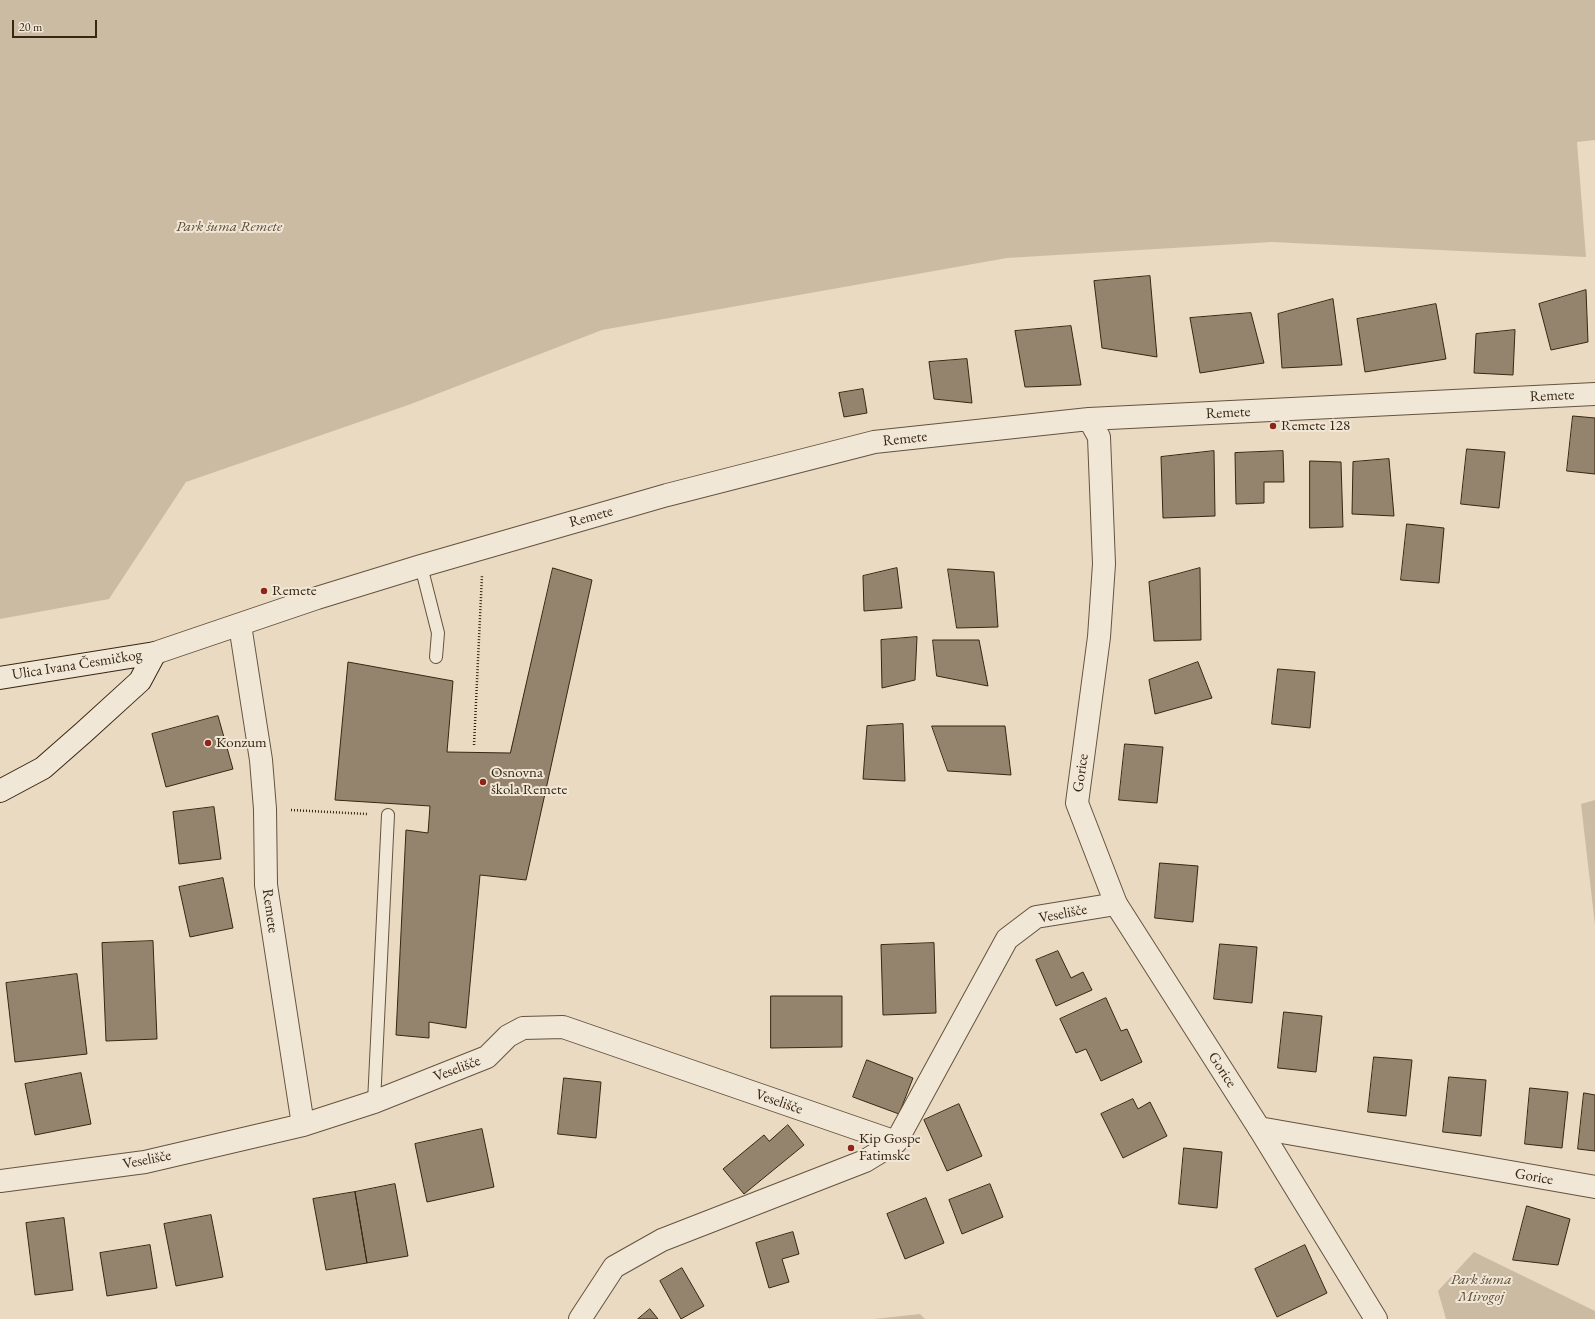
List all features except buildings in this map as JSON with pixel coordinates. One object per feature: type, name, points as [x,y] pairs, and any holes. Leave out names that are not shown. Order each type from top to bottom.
[{"type":"street","name":"Remete","points":[[155,653],[317,598],[421,566],[667,495],[874,442],[1089,419],[1595,394]]},
{"type":"street","name":"Gorice","points":[[1089,419],[1099,437],[1104,564],[1099,637],[1077,803],[1116,904],[1259,1128],[1376,1319]]},
{"type":"street","name":"Remete","points":[[240,625],[261,760],[265,809],[266,885],[303,1126]]},
{"type":"street","name":"Ulica Ivana Česmičkog","points":[[0,678],[155,653]]},
{"type":"street","points":[[0,791],[43,768],[84,732],[140,681],[155,653]]},
{"type":"street","name":"Veselišče","points":[[580,1319],[614,1267],[655,1244],[865,1161],[896,1142],[1007,939],[1036,917],[1116,904]]},
{"type":"street","name":"Veselišče","points":[[0,1181],[145,1162],[303,1126],[374,1102],[487,1058],[508,1036],[524,1028],[563,1027],[896,1142]]},
{"type":"street","name":"Gorice","points":[[1259,1128],[1595,1187]]},
{"type":"lane","points":[[421,566],[438,633],[436,657]]},
{"type":"lane","points":[[374,1102],[388,815]]},
{"type":"path","points":[[474,745],[482,574]]},
{"type":"path","points":[[265,809],[388,815]]},
{"type":"green space","name":"Park šuma Remete","points":[[0,0],[1595,0],[1595,140],[1577,142],[1586,257],[1272,242],[1007,258],[602,330],[411,404],[186,482],[109,599],[0,619]]},
{"type":"green space","points":[[1595,800],[1595,925],[1581,804]]},
{"type":"green space","name":"Park šuma Mirogoj","points":[[1474,1252],[1595,1311],[1595,1319],[1446,1319],[1438,1291]]},
{"type":"green space","points":[[920,1314],[925,1319],[874,1319]]},
{"type":"place","name":"Remete 128","points":[[1273,426]]},
{"type":"place","name":"Remete","points":[[264,591]]},
{"type":"place","name":"Konzum","points":[[208,743]]},
{"type":"place","name":"Osnovna škola Remete","points":[[483,782]]},
{"type":"place","name":"Kip Gospe Fatimske","points":[[851,1148]]}]
